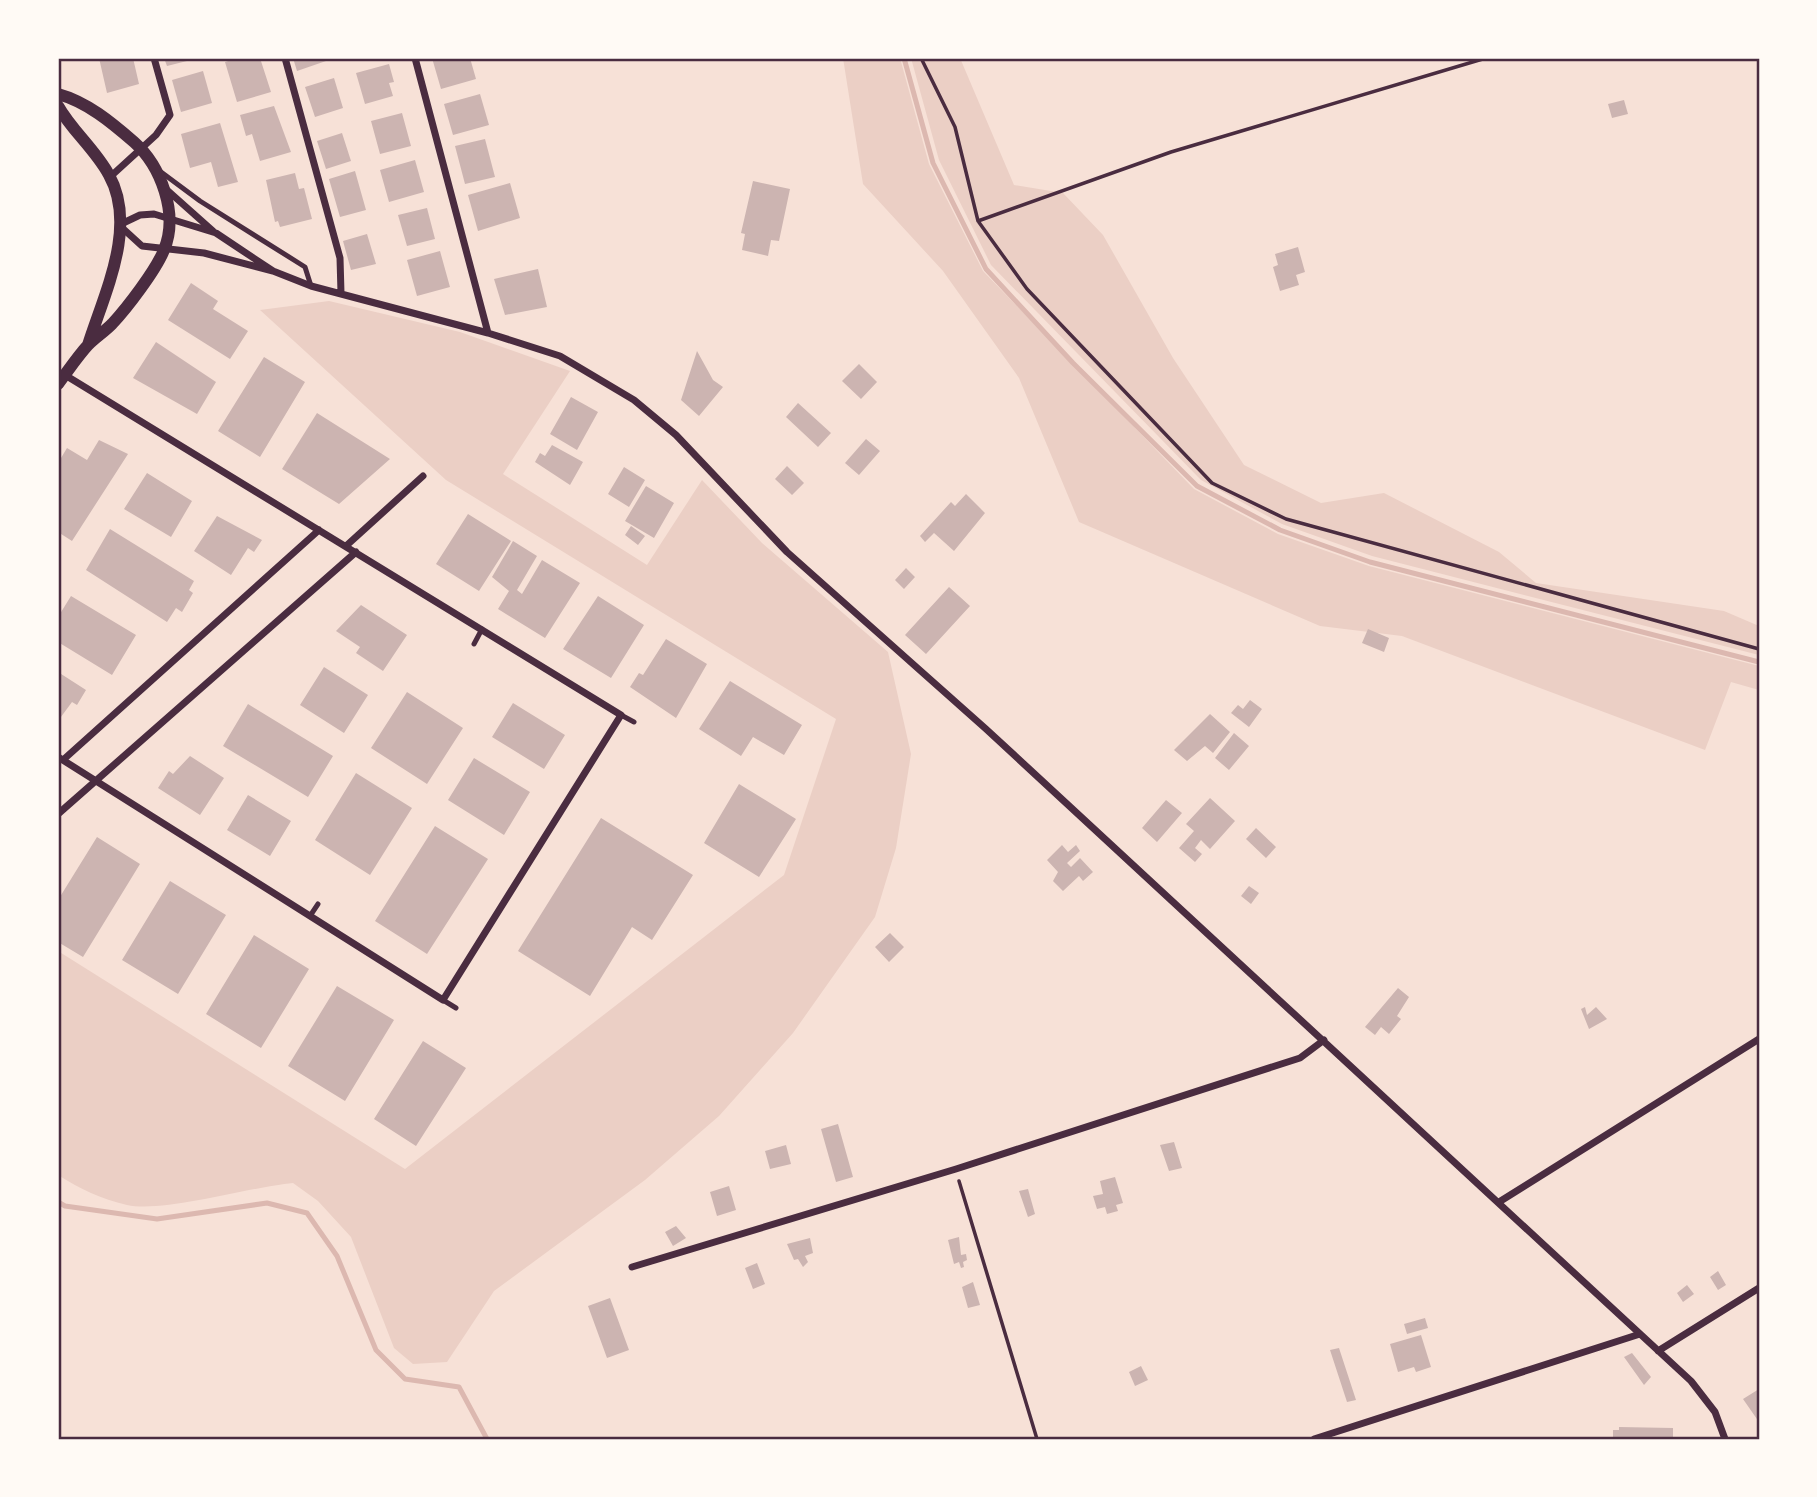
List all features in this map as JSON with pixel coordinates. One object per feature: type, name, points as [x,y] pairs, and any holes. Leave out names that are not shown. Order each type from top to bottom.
[{"type":"street","points":[[110,177],[141,149],[170,115],[154,58]]},
{"type":"street","points":[[285,58],[340,258],[341,293]]},
{"type":"street","points":[[415,58],[488,333]]},
{"type":"street","points":[[58,94],[74,99],[111,122],[141,149],[155,168],[164,187],[169,220],[164,249],[113,323],[88,345],[61,379],[319,530],[346,546],[621,715],[443,1000],[60,759],[319,530]]},
{"type":"street","points":[[58,106],[90,145],[110,177],[117,197],[119,225],[111,279],[88,345]]},
{"type":"street","points":[[164,187],[216,233],[273,271]]},
{"type":"street","points":[[119,225],[140,215],[154,214],[216,233]]},
{"type":"street","points":[[119,225],[142,246],[204,253],[273,271],[311,286],[488,333],[560,356],[593,373],[634,400],[676,435],[787,552],[986,730],[1691,1381],[1715,1412],[1725,1439]]},
{"type":"street","points":[[346,546],[423,476]]},
{"type":"street","points":[[58,814],[356,552]]},
{"type":"street","points":[[1499,1202],[1759,1039]]},
{"type":"street","points":[[632,1267],[956,1169],[1300,1058],[1324,1040]]},
{"type":"street","points":[[1658,1351],[1759,1288]]},
{"type":"street","points":[[1314,1439],[1640,1334]]},
{"type":"lane","points":[[155,168],[200,201],[305,267],[311,286]]},
{"type":"lane","points":[[474,644],[482,629]]},
{"type":"lane","points":[[621,715],[634,722]]},
{"type":"lane","points":[[310,916],[318,904]]},
{"type":"lane","points":[[443,1000],[456,1008]]},
{"type":"path","points":[[921,58],[956,127],[978,221],[1027,289],[1212,483],[1286,519],[1759,649]]},
{"type":"path","points":[[978,221],[1171,152],[1486,58]]},
{"type":"path","points":[[956,1169],[1037,1439]]},
{"type":"shaded area","points":[[843,58],[900,58],[929,164],[983,271],[1194,489],[1278,534],[1369,566],[1759,666],[1759,690],[1731,682],[1705,750],[1402,636],[1320,626],[1079,522],[1019,378],[943,271],[863,184]]},
{"type":"shaded area","points":[[911,58],[960,58],[1014,185],[1063,193],[1103,235],[1173,358],[1244,465],[1321,503],[1384,493],[1499,552],[1536,583],[1724,611],[1759,626],[1759,655],[1372,556],[1282,524],[1201,480],[991,265],[939,160]]},
{"type":"shaded area","points":[[329,301],[460,332],[570,371],[503,474],[647,565],[702,480],[762,543],[888,652],[911,754],[896,848],[875,917],[793,1033],[719,1116],[645,1180],[494,1291],[447,1362],[413,1364],[394,1348],[351,1237],[318,1201],[293,1183],[184,1203],[143,1207],[100,1197],[58,1175],[58,951],[405,1169],[784,875],[836,719],[446,480],[260,310]]},
{"type":"building","points":[[99,58],[133,58],[139,84],[107,93]]},
{"type":"building","points":[[164,58],[195,58],[195,59],[167,66]]},
{"type":"building","points":[[238,58],[260,58],[271,92],[237,102],[225,62]]},
{"type":"building","points":[[293,58],[325,58],[326,61],[297,71]]},
{"type":"building","points":[[432,58],[470,58],[476,79],[441,89]]},
{"type":"building","points":[[389,64],[394,82],[389,83],[393,96],[365,104],[356,73]]},
{"type":"building","points":[[203,71],[212,103],[181,112],[172,80]]},
{"type":"building","points":[[334,78],[343,108],[315,117],[305,87]]},
{"type":"building","points":[[480,94],[489,125],[453,135],[444,104]]},
{"type":"building","points":[[1624,100],[1628,114],[1612,118],[1608,104]]},
{"type":"building","points":[[274,106],[291,152],[260,161],[252,134],[246,136],[240,115]]},
{"type":"building","points":[[402,113],[411,146],[380,154],[371,121]]},
{"type":"building","points":[[220,123],[238,182],[218,187],[211,162],[190,168],[181,134]]},
{"type":"building","points":[[342,133],[351,161],[326,169],[317,141]]},
{"type":"building","points":[[485,139],[495,177],[465,184],[455,146]]},
{"type":"building","points":[[415,160],[424,192],[389,202],[380,170]]},
{"type":"building","points":[[355,171],[366,210],[340,217],[329,179]]},
{"type":"building","points":[[295,173],[299,189],[304,188],[312,219],[280,227],[278,221],[275,222],[266,180]]},
{"type":"building","points":[[753,181],[790,189],[779,241],[771,240],[768,256],[742,250],[745,234],[741,233]]},
{"type":"building","points":[[510,183],[520,218],[478,231],[468,195]]},
{"type":"building","points":[[427,208],[435,239],[407,246],[398,215]]},
{"type":"building","points":[[367,234],[376,264],[351,270],[343,241]]},
{"type":"building","points":[[1298,247],[1305,272],[1296,275],[1299,285],[1280,291],[1273,267],[1278,265],[1275,254]]},
{"type":"building","points":[[440,251],[450,287],[417,296],[407,260]]},
{"type":"building","points":[[538,269],[547,307],[505,315],[494,279]]},
{"type":"building","points":[[191,283],[218,301],[213,309],[248,331],[230,359],[168,320]]},
{"type":"building","points":[[156,342],[216,382],[197,414],[133,378]]},
{"type":"building","points":[[697,351],[713,380],[723,387],[699,416],[681,400]]},
{"type":"building","points":[[264,357],[305,382],[260,457],[218,431]]},
{"type":"building","points":[[859,364],[877,382],[861,399],[842,381]]},
{"type":"building","points":[[571,397],[598,412],[577,450],[550,434]]},
{"type":"building","points":[[798,403],[831,433],[818,447],[786,417]]},
{"type":"building","points":[[317,413],[390,459],[339,504],[282,469]]},
{"type":"building","points":[[866,439],[880,451],[859,475],[845,463]]},
{"type":"building","points":[[99,440],[128,454],[72,541],[58,532],[58,463],[67,448],[87,460]]},
{"type":"building","points":[[552,445],[583,462],[570,485],[535,462],[540,453],[545,456]]},
{"type":"building","points":[[787,466],[804,483],[792,495],[775,479]]},
{"type":"building","points":[[624,467],[645,480],[629,507],[608,494]]},
{"type":"building","points":[[147,473],[192,501],[171,537],[124,509]]},
{"type":"building","points":[[646,486],[674,503],[654,538],[625,521]]},
{"type":"building","points":[[966,494],[985,513],[954,551],[934,533],[925,542],[920,536],[951,502],[955,506]]},
{"type":"building","points":[[468,514],[511,541],[479,591],[436,564]]},
{"type":"building","points":[[217,516],[262,540],[254,552],[248,548],[231,575],[194,551]]},
{"type":"building","points":[[631,526],[645,536],[638,545],[625,535]]},
{"type":"building","points":[[110,529],[194,581],[189,590],[193,593],[182,612],[176,608],[167,622],[86,570]]},
{"type":"building","points":[[513,541],[537,556],[517,590],[522,594],[542,560],[580,583],[545,638],[498,609],[509,591],[492,577]]},
{"type":"building","points":[[906,568],[915,577],[904,589],[895,580]]},
{"type":"building","points":[[949,587],[970,606],[926,654],[905,635]]},
{"type":"building","points":[[71,596],[136,635],[112,675],[58,642],[58,617]]},
{"type":"building","points":[[598,596],[644,625],[611,678],[563,649]]},
{"type":"building","points":[[361,605],[407,635],[383,671],[356,653],[360,647],[336,631]]},
{"type":"building","points":[[1368,629],[1389,638],[1384,652],[1362,643]]},
{"type":"building","points":[[666,639],[707,664],[676,718],[630,687],[639,673],[643,675]]},
{"type":"building","points":[[324,667],[368,695],[344,733],[300,705]]},
{"type":"building","points":[[58,672],[86,690],[77,705],[72,702],[58,721]]},
{"type":"building","points":[[730,681],[802,725],[784,755],[753,737],[741,756],[699,729]]},
{"type":"building","points":[[407,692],[463,728],[427,784],[371,748]]},
{"type":"building","points":[[1250,700],[1262,709],[1249,727],[1231,713],[1238,705],[1243,709]]},
{"type":"building","points":[[513,703],[565,735],[544,769],[492,737]]},
{"type":"building","points":[[248,704],[333,756],[308,797],[223,746]]},
{"type":"building","points":[[1210,714],[1230,732],[1213,753],[1205,746],[1187,761],[1174,750]]},
{"type":"building","points":[[1234,733],[1249,746],[1229,770],[1215,758]]},
{"type":"building","points":[[190,756],[224,778],[200,815],[158,788],[169,771],[173,774]]},
{"type":"building","points":[[474,758],[530,792],[504,835],[448,800]]},
{"type":"building","points":[[356,773],[412,808],[370,875],[315,840]]},
{"type":"building","points":[[739,784],[796,819],[759,877],[704,843]]},
{"type":"building","points":[[248,795],[291,821],[270,856],[227,830]]},
{"type":"building","points":[[1210,798],[1235,821],[1210,849],[1201,840],[1195,848],[1202,854],[1195,862],[1179,848],[1194,831],[1186,824]]},
{"type":"building","points":[[1166,800],[1182,813],[1157,842],[1142,828]]},
{"type":"building","points":[[601,818],[693,875],[652,940],[632,927],[590,996],[518,951]]},
{"type":"building","points":[[435,826],[488,859],[427,954],[375,921]]},
{"type":"building","points":[[1256,828],[1276,847],[1266,858],[1246,839]]},
{"type":"building","points":[[97,837],[140,864],[83,957],[58,942],[58,900]]},
{"type":"building","points":[[1062,845],[1068,852],[1076,845],[1080,851],[1067,863],[1071,867],[1080,858],[1093,872],[1083,881],[1079,876],[1063,891],[1053,881],[1058,872],[1047,860]]},
{"type":"building","points":[[170,881],[226,915],[178,994],[122,960]]},
{"type":"building","points":[[1249,886],[1259,893],[1251,904],[1241,896]]},
{"type":"building","points":[[890,933],[904,947],[889,962],[875,947]]},
{"type":"building","points":[[254,935],[309,969],[261,1048],[206,1014]]},
{"type":"building","points":[[337,986],[394,1020],[345,1101],[288,1066]]},
{"type":"building","points":[[1398,988],[1409,997],[1397,1016],[1401,1019],[1389,1034],[1381,1027],[1375,1035],[1365,1027]]},
{"type":"building","points":[[1585,1007],[1587,1015],[1596,1007],[1607,1019],[1589,1029],[1581,1009]]},
{"type":"building","points":[[423,1041],[466,1068],[416,1146],[374,1119]]},
{"type":"building","points":[[838,1124],[853,1177],[836,1182],[821,1129]]},
{"type":"building","points":[[1174,1142],[1182,1168],[1169,1171],[1160,1145]]},
{"type":"building","points":[[786,1145],[791,1164],[770,1169],[765,1151]]},
{"type":"building","points":[[1115,1177],[1123,1203],[1116,1205],[1118,1211],[1107,1214],[1105,1207],[1097,1209],[1093,1196],[1103,1194],[1100,1181]]},
{"type":"building","points":[[729,1186],[736,1210],[717,1216],[710,1192]]},
{"type":"building","points":[[1028,1189],[1035,1214],[1028,1217],[1019,1191]]},
{"type":"building","points":[[676,1226],[686,1238],[673,1246],[665,1232]]},
{"type":"building","points":[[959,1237],[961,1255],[966,1254],[967,1260],[961,1268],[959,1262],[954,1264],[948,1240]]},
{"type":"building","points":[[810,1238],[813,1253],[805,1256],[808,1262],[803,1267],[798,1259],[794,1260],[787,1244]]},
{"type":"building","points":[[757,1263],[765,1284],[753,1289],[745,1268]]},
{"type":"building","points":[[1718,1271],[1726,1285],[1718,1290],[1710,1277]]},
{"type":"building","points":[[973,1282],[980,1305],[968,1308],[962,1287]]},
{"type":"building","points":[[1687,1285],[1694,1294],[1683,1302],[1677,1293]]},
{"type":"building","points":[[610,1298],[629,1350],[607,1358],[588,1306]]},
{"type":"building","points":[[1425,1318],[1428,1328],[1407,1334],[1404,1324]]},
{"type":"building","points":[[1421,1335],[1431,1367],[1416,1372],[1414,1367],[1398,1372],[1390,1344]]},
{"type":"building","points":[[1339,1348],[1356,1400],[1347,1402],[1330,1350]]},
{"type":"building","points":[[1632,1353],[1651,1377],[1644,1385],[1624,1357]]},
{"type":"building","points":[[1141,1366],[1148,1380],[1135,1386],[1129,1372]]},
{"type":"building","points":[[1759,1389],[1759,1422],[1743,1399]]},
{"type":"building","points":[[1619,1427],[1673,1428],[1673,1439],[1613,1439],[1613,1430],[1619,1430]]},
{"type":"waterway","points":[[904,58],[933,163],[986,269],[1073,363],[1197,486],[1280,530],[1370,562],[1759,662]]},
{"type":"waterway","points":[[58,1202],[65,1206],[157,1219],[267,1203],[307,1213],[337,1256],[376,1350],[405,1379],[459,1387],[487,1439]]}]
